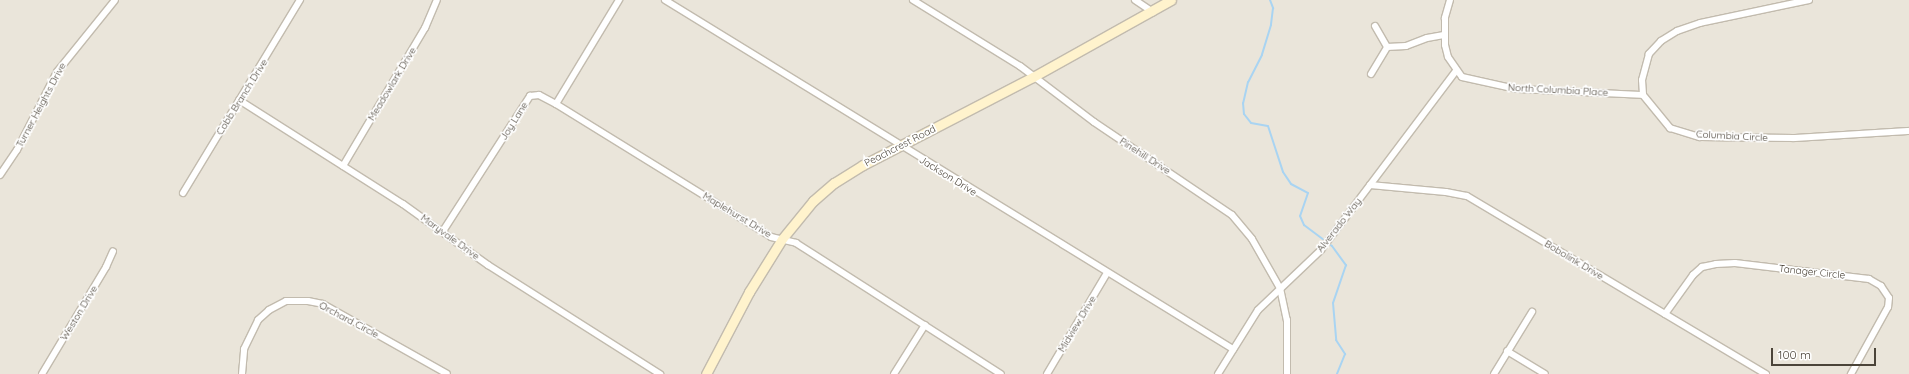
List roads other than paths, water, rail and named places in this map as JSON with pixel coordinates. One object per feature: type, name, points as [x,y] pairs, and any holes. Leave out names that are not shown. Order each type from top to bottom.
[{"type":"street","name":"Turner Heights Drive","points":[[0,175],[17,150],[57,72],[115,0]]},
{"type":"street","name":"Cobb Branch Drive","points":[[183,193],[300,0]]},
{"type":"street","name":"Meadowlark Drive","points":[[343,166],[426,28],[437,0]]},
{"type":"street","points":[[556,104],[619,0]]},
{"type":"street","name":"Jackson Drive","points":[[665,0],[900,146],[1233,349]]},
{"type":"street","name":"Pinehill Drive","points":[[913,0],[1020,66],[1032,77],[1094,122],[1232,215],[1252,239],[1280,288],[1287,320],[1287,374]]},
{"type":"street","points":[[1135,0],[1153,12]]},
{"type":"street","name":"Peachcrest Road","points":[[706,374],[745,298],[782,239],[813,201],[834,183],[900,146],[1153,12],[1170,0]]},
{"type":"street","points":[[1450,0],[1445,18],[1444,35],[1448,57],[1456,71]]},
{"type":"street","points":[[1643,94],[1642,80],[1649,54],[1661,41],[1678,31],[1700,23],[1809,0]]},
{"type":"street","points":[[1375,26],[1387,47]]},
{"type":"street","points":[[1387,47],[1406,46],[1426,38],[1444,35]]},
{"type":"street","points":[[1371,74],[1387,47]]},
{"type":"street","name":"North Columbia Place","points":[[1456,71],[1462,77],[1474,81],[1516,89],[1643,94]]},
{"type":"street","name":"Alverado Way","points":[[1218,374],[1258,310],[1321,250],[1456,71]]},
{"type":"street","name":"Columbia Circle","points":[[1643,94],[1670,128],[1700,137],[1794,138],[1909,131]]},
{"type":"street","name":"Joy Lane","points":[[443,231],[530,96],[540,95],[556,104]]},
{"type":"street","name":"Maryvale Drive","points":[[239,100],[443,231],[488,265],[660,374]]},
{"type":"street","name":"Maplehurst Drive","points":[[556,104],[771,237],[796,243],[1001,374]]},
{"type":"street","name":"Bobolink Drive","points":[[1370,185],[1446,192],[1467,196],[1766,374]]},
{"type":"street","name":"Weston Drive","points":[[42,374],[106,267],[112,251]]},
{"type":"street","name":"Tanager Circle","points":[[1665,314],[1692,275],[1702,267],[1716,264],[1735,263],[1869,279],[1881,286],[1888,298],[1888,307],[1851,374]]},
{"type":"street","name":"Midview Drive","points":[[1047,374],[1107,273]]},
{"type":"street","name":"Orchard Circle","points":[[242,374],[244,350],[258,320],[269,310],[286,301],[308,301],[323,304],[446,374]]},
{"type":"street","points":[[1494,374],[1532,312]]},
{"type":"street","points":[[894,374],[925,325]]},
{"type":"street","points":[[1507,351],[1545,374]]},
{"type":"waterway","points":[[1270,0],[1273,8],[1271,25],[1262,55],[1248,82],[1243,103],[1244,114],[1251,123],[1268,126],[1283,172],[1291,184],[1308,193],[1300,216],[1304,225],[1332,246],[1346,265],[1333,303],[1336,340],[1345,354],[1337,374]]}]
